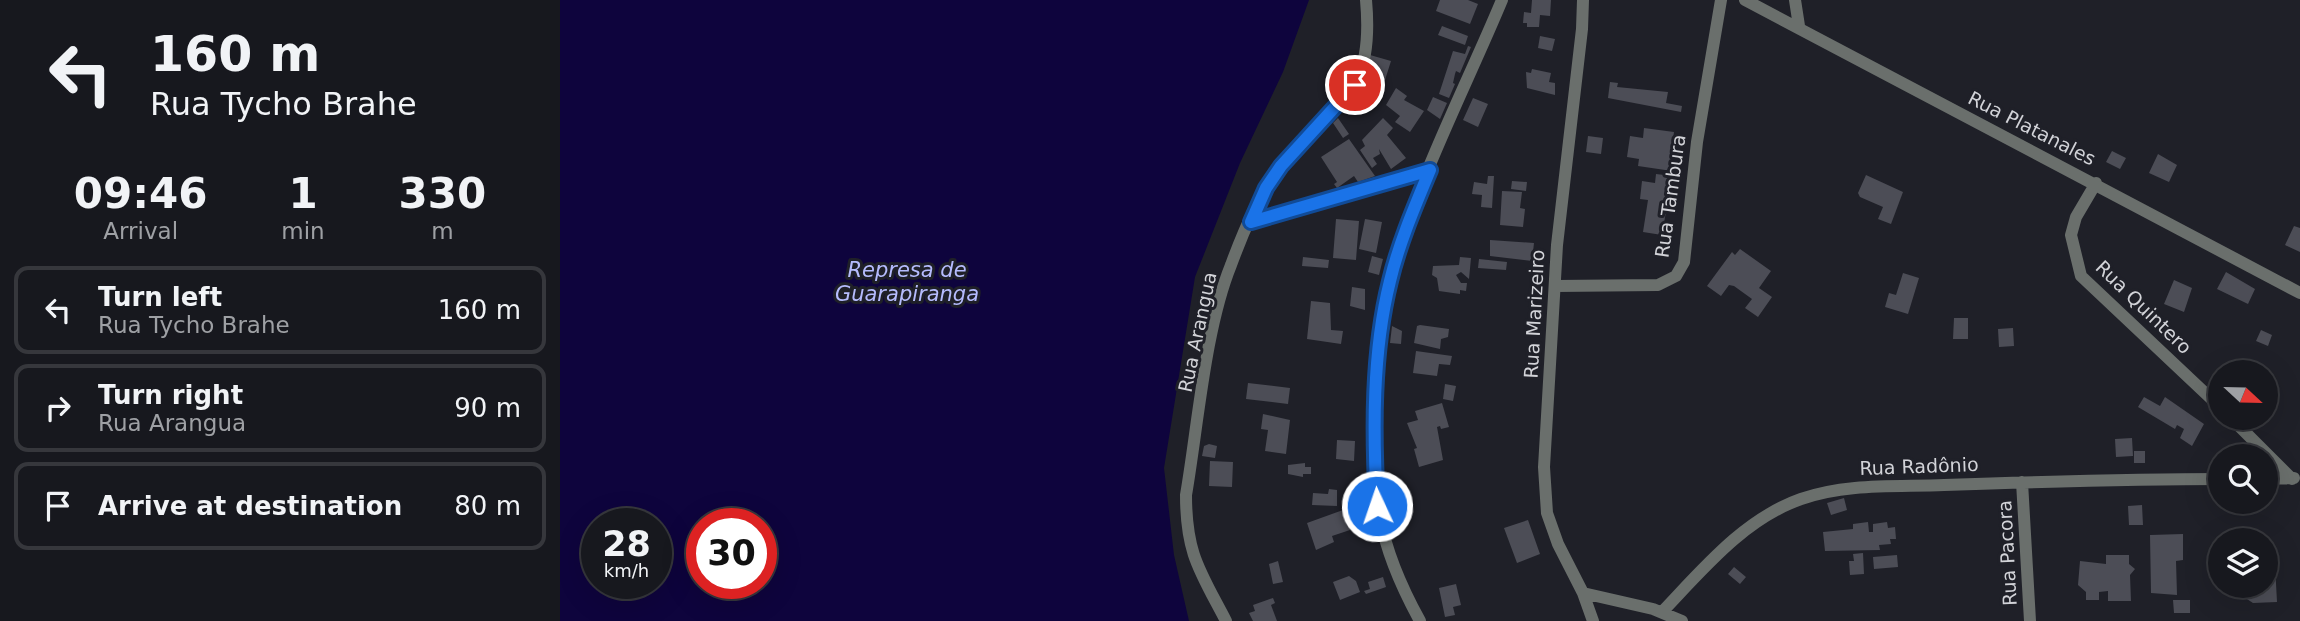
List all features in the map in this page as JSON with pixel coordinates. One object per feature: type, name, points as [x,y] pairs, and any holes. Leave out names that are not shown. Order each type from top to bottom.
[{"type":"street","name":"Rua Arangua","points":[[1226,621],[1202,580],[1186,523],[1186,495],[1216,319],[1230,266],[1266,188],[1281,166],[1355,85],[1368,50],[1366,0]]},
{"type":"street","points":[[1420,621],[1398,581],[1385,547],[1377,506],[1374,457],[1379,336],[1390,281],[1406,226],[1502,0]]},
{"type":"street","name":"Rua Marizeiro","points":[[1583,0],[1557,245],[1544,467],[1547,513],[1558,544],[1583,593],[1592,621]]},
{"type":"street","name":"Rua Tambura","points":[[1556,286],[1658,285],[1676,276],[1684,262],[1697,142],[1721,0]]},
{"type":"street","name":"Rua Platanales","points":[[1745,0],[1799,26],[2300,293]]},
{"type":"street","points":[[1795,0],[1799,26]]},
{"type":"street","points":[[1251,222],[1430,170]]},
{"type":"street","name":"Rua Quintero","points":[[2096,183],[2076,217],[2071,234],[2073,253],[2081,276],[2208,396]]},
{"type":"street","points":[[2244,430],[2296,478]]},
{"type":"street","points":[[2278,479],[2296,478]]},
{"type":"street","name":"Rua Radônio","points":[[1662,612],[1706,564],[1737,537],[1771,513],[1801,499],[1849,488],[2208,479]]},
{"type":"street","name":"Rua Pacora","points":[[2022,482],[2030,621]]},
{"type":"street","points":[[1583,593],[1662,612],[1682,621]]},
{"type":"water","name":"Represa de Guarapiranga","points":[[560,0],[1309,0],[1283,72],[1240,163],[1195,277],[1164,468],[1174,555],[1189,621],[560,621]]},
{"type":"building","points":[[1440,0],[1468,0],[1478,4],[1470,24],[1436,11]]},
{"type":"building","points":[[1532,0],[1551,0],[1550,16],[1540,15],[1539,27],[1527,27],[1527,23],[1523,23],[1524,12],[1531,13]]},
{"type":"building","points":[[1442,26],[1468,36],[1465,45],[1438,35]]},
{"type":"building","points":[[1540,36],[1555,39],[1552,51],[1538,48]]},
{"type":"building","points":[[1468,46],[1471,47],[1460,73],[1456,71],[1455,84],[1449,98],[1439,94],[1453,51],[1465,54]]},
{"type":"building","points":[[1370,55],[1391,61],[1385,80],[1368,67]]},
{"type":"building","points":[[1532,69],[1551,73],[1549,82],[1555,83],[1555,95],[1527,88],[1526,72],[1531,73]]},
{"type":"building","points":[[1610,82],[1618,83],[1617,87],[1668,92],[1666,103],[1682,106],[1681,112],[1608,98]]},
{"type":"building","points":[[1396,88],[1407,96],[1404,100],[1424,111],[1410,132],[1395,122],[1400,116],[1386,105]]},
{"type":"building","points":[[1433,97],[1447,103],[1440,119],[1427,110]]},
{"type":"building","points":[[1473,98],[1488,104],[1478,127],[1463,120]]},
{"type":"building","points":[[1338,118],[1349,134],[1343,138],[1333,123]]},
{"type":"building","points":[[1383,118],[1393,128],[1387,135],[1406,158],[1391,169],[1379,149],[1380,154],[1373,158],[1377,164],[1372,168],[1360,150],[1365,146],[1362,140]]},
{"type":"building","points":[[1644,128],[1674,132],[1670,165],[1673,165],[1672,171],[1638,166],[1639,159],[1627,157],[1630,136],[1643,138]]},
{"type":"building","points":[[1588,136],[1603,138],[1601,154],[1586,152]]},
{"type":"building","points":[[1349,139],[1375,176],[1358,182],[1354,176],[1337,188],[1334,184],[1337,182],[1321,157]]},
{"type":"building","points":[[2112,151],[2126,158],[2120,169],[2106,162]]},
{"type":"building","points":[[2158,154],[2177,165],[2169,182],[2149,173]]},
{"type":"building","points":[[1656,174],[1672,176],[1662,235],[1643,232],[1648,200],[1640,199],[1642,181],[1655,183]]},
{"type":"building","points":[[1866,175],[1903,192],[1891,224],[1878,219],[1883,207],[1860,197],[1858,193]]},
{"type":"building","points":[[1488,176],[1494,176],[1492,208],[1481,207],[1482,195],[1472,194],[1474,182],[1487,184]]},
{"type":"building","points":[[1512,181],[1527,182],[1526,191],[1511,189]]},
{"type":"building","points":[[1502,191],[1522,192],[1520,208],[1525,209],[1523,227],[1500,225]]},
{"type":"building","points":[[1336,219],[1359,221],[1356,260],[1333,258]]},
{"type":"building","points":[[1365,219],[1382,222],[1376,253],[1359,249]]},
{"type":"building","points":[[2294,226],[2300,228],[2300,252],[2285,245]]},
{"type":"building","points":[[1490,240],[1534,243],[1532,261],[1490,256]]},
{"type":"building","points":[[1740,249],[1771,271],[1759,288],[1772,297],[1758,317],[1745,308],[1752,299],[1734,286],[1729,285],[1721,296],[1707,286],[1732,252],[1735,255]]},
{"type":"building","points":[[1372,256],[1383,259],[1379,275],[1368,272]]},
{"type":"building","points":[[1303,257],[1329,260],[1328,268],[1302,266]]},
{"type":"building","points":[[1460,257],[1471,258],[1469,279],[1461,272],[1456,275],[1461,283],[1467,283],[1466,291],[1460,290],[1460,294],[1439,291],[1437,278],[1432,275],[1433,266],[1459,265]]},
{"type":"building","points":[[1479,259],[1507,262],[1506,270],[1478,268]]},
{"type":"building","points":[[2226,272],[2255,289],[2248,304],[2217,289]]},
{"type":"building","points":[[1903,273],[1919,278],[1908,314],[1885,307],[1889,293],[1896,295]]},
{"type":"building","points":[[2174,280],[2192,288],[2184,312],[2164,304]]},
{"type":"building","points":[[1352,287],[1365,289],[1365,310],[1350,306]]},
{"type":"building","points":[[1311,301],[1330,303],[1331,330],[1343,331],[1341,344],[1307,339]]},
{"type":"building","points":[[1954,318],[1968,318],[1968,339],[1953,339]]},
{"type":"building","points":[[1392,326],[1402,331],[1401,344],[1390,343]]},
{"type":"building","points":[[1417,326],[1449,329],[1448,337],[1441,339],[1440,349],[1414,343]]},
{"type":"building","points":[[2013,328],[2014,346],[1999,347],[1998,329]]},
{"type":"building","points":[[2261,330],[2272,335],[2268,346],[2256,341]]},
{"type":"building","points":[[1416,351],[1452,356],[1450,365],[1439,364],[1437,376],[1413,373]]},
{"type":"building","points":[[1248,383],[1290,388],[1288,404],[1246,399]]},
{"type":"building","points":[[1445,384],[1456,386],[1453,401],[1443,399]]},
{"type":"building","points":[[2144,397],[2160,406],[2165,397],[2204,424],[2192,446],[2180,438],[2184,429],[2177,425],[2175,429],[2138,407]]},
{"type":"building","points":[[1442,403],[1449,427],[1437,427],[1443,460],[1419,467],[1414,449],[1417,448],[1407,423],[1418,420],[1415,411]]},
{"type":"building","points":[[1263,414],[1290,420],[1286,454],[1265,451],[1268,430],[1261,429]]},
{"type":"building","points":[[2132,438],[2133,456],[2116,457],[2115,439]]},
{"type":"building","points":[[1337,440],[1355,441],[1354,461],[1336,459]]},
{"type":"building","points":[[1204,446],[1217,446],[1215,458],[1202,456]]},
{"type":"building","points":[[2134,451],[2145,451],[2145,463],[2134,463]]},
{"type":"building","points":[[1210,461],[1233,462],[1232,487],[1209,486]]},
{"type":"building","points":[[1305,463],[1305,467],[1311,467],[1311,474],[1303,474],[1303,477],[1288,474],[1288,465]]},
{"type":"building","points":[[1329,489],[1337,490],[1337,506],[1312,505],[1313,493],[1328,494]]},
{"type":"building","points":[[1844,498],[1847,510],[1831,515],[1827,503]]},
{"type":"building","points":[[2142,505],[2143,525],[2129,525],[2128,506]]},
{"type":"building","points":[[1343,510],[1350,530],[1332,536],[1334,542],[1316,550],[1307,523]]},
{"type":"building","points":[[1528,520],[1540,554],[1517,563],[1504,528]]},
{"type":"building","points":[[1868,522],[1869,532],[1873,532],[1873,524],[1887,522],[1888,528],[1895,527],[1896,539],[1890,539],[1891,544],[1879,545],[1880,550],[1825,551],[1823,532],[1853,529],[1853,524]]},
{"type":"building","points":[[2183,534],[2183,560],[2176,561],[2177,595],[2151,593],[2150,535]]},
{"type":"building","points":[[1863,553],[1864,574],[1850,575],[1849,561],[1854,561],[1853,554]]},
{"type":"building","points":[[1897,555],[1898,567],[1874,569],[1873,557]]},
{"type":"building","points":[[2106,555],[2129,555],[2129,564],[2135,569],[2130,575],[2131,601],[2108,601],[2108,591],[2099,592],[2099,600],[2086,600],[2086,592],[2078,585],[2080,561],[2106,564]]},
{"type":"building","points":[[1278,561],[1283,582],[1273,584],[1269,564]]},
{"type":"building","points":[[1734,567],[1746,577],[1740,584],[1728,574]]},
{"type":"building","points":[[1349,576],[1356,581],[1360,592],[1340,600],[1333,582]]},
{"type":"building","points":[[1383,577],[1386,587],[1366,594],[1364,591],[1370,589],[1368,582]]},
{"type":"building","points":[[1456,584],[1461,605],[1453,607],[1455,615],[1445,617],[1439,588]]},
{"type":"building","points":[[1273,598],[1275,603],[1271,605],[1277,621],[1253,621],[1249,613],[1255,611],[1253,605]]},
{"type":"building","points":[[2245,598],[2277,598],[2277,602],[2253,603]]},
{"type":"building","points":[[2173,600],[2190,600],[2190,613],[2174,613]]},
{"type":"route","points":[[1355,85],[1326,121],[1281,166],[1266,188],[1251,222],[1430,170],[1406,226],[1390,281],[1379,336],[1374,457],[1377,506]]}]
